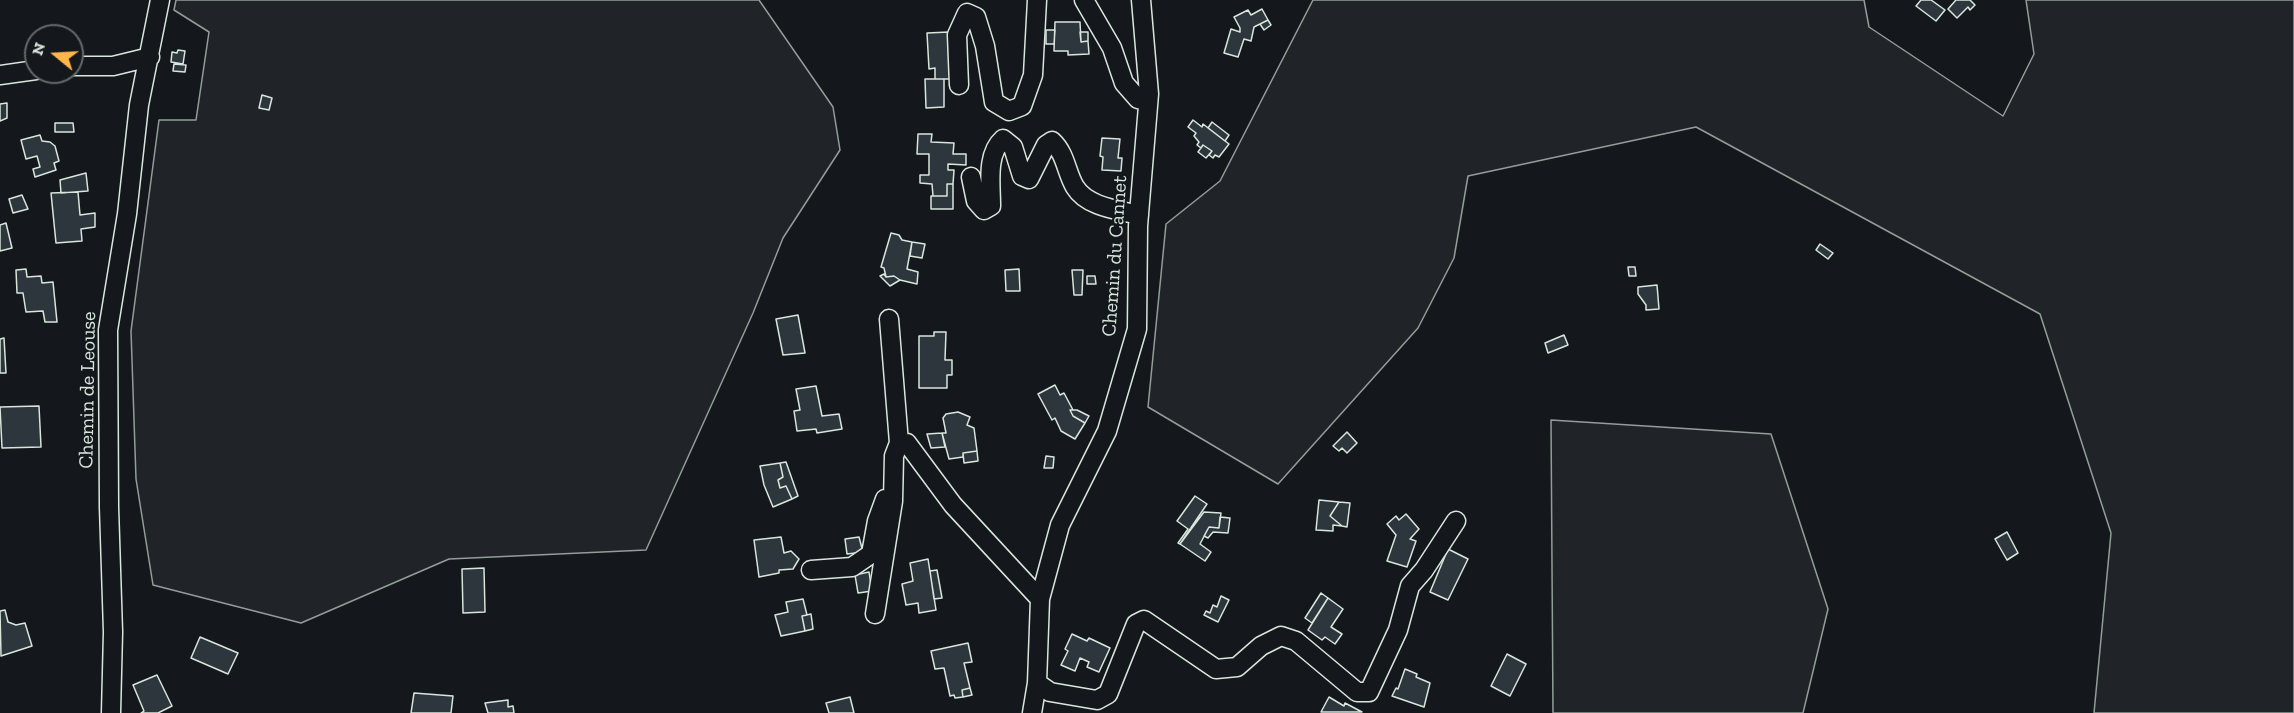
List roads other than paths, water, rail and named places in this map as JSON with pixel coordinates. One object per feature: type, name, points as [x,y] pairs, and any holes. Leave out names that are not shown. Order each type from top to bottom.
[{"type":"street","name":"Chemin de Leouse","points":[[111,713],[113,632],[109,507],[108,330],[127,214],[139,105],[160,0]]},
{"type":"street","points":[[959,85],[957,35],[967,14],[976,17],[985,46],[994,102],[1009,111],[1022,106],[1033,75],[1037,0]]},
{"type":"street","points":[[1084,0],[1112,48],[1124,82],[1138,99],[1149,94]]},
{"type":"street","name":"Chemin du Cannet","points":[[1032,713],[1037,683],[1040,599],[1060,525],[1107,431],[1137,329],[1139,215],[1149,94],[1141,0]]},
{"type":"street","points":[[84,66],[113,66],[150,57]]},
{"type":"street","points":[[0,75],[24,72]]},
{"type":"street","points":[[971,177],[976,201],[984,210],[991,206],[992,161],[996,145],[1003,139],[1013,147],[1022,176],[1029,179],[1046,145],[1052,141],[1059,148],[1074,186],[1081,194],[1099,204],[1139,215]]},
{"type":"street","points":[[875,614],[893,494],[894,456],[899,443],[889,319]]},
{"type":"street","points":[[899,443],[907,443],[953,505],[1040,599]]},
{"type":"street","points":[[811,570],[852,567],[871,554],[883,503],[893,494]]},
{"type":"street","points":[[1037,683],[1050,692],[1097,700],[1108,694],[1136,624],[1144,620],[1216,669],[1237,667],[1261,646],[1281,636],[1296,641],[1356,692],[1369,692],[1398,630],[1410,586],[1424,570],[1456,521]]}]
